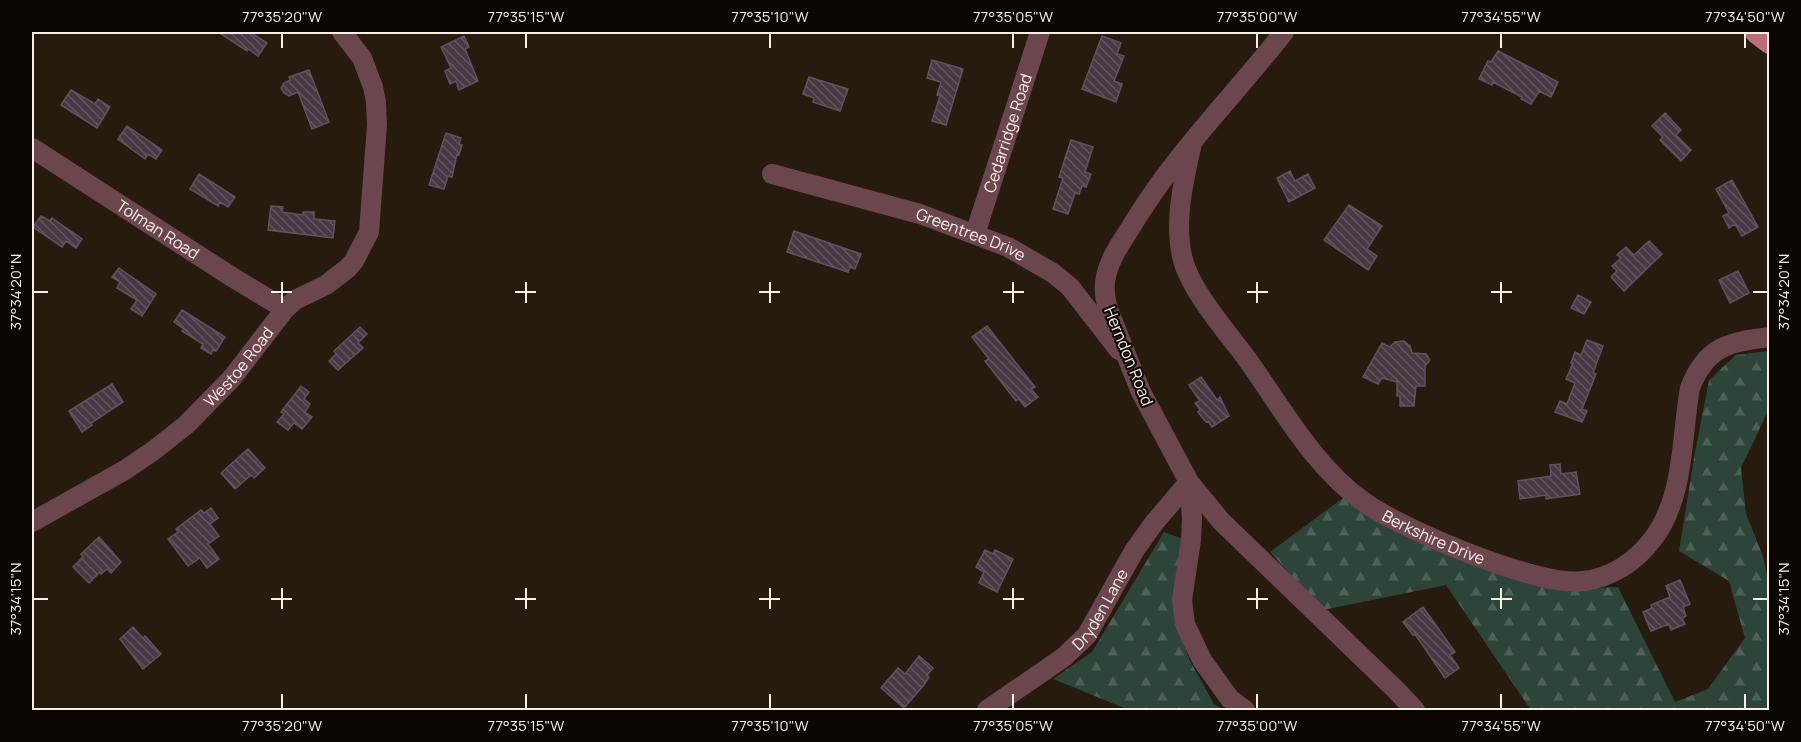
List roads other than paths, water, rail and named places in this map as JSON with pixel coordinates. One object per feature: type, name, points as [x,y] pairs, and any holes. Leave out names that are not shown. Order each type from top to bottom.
[{"type":"main road","points":[[1757,32],[1770,42]]},
{"type":"street","name":"Westoe Road","points":[[32,522],[125,470],[186,425],[232,378],[285,309],[295,300],[338,277],[354,261],[366,241],[372,210],[377,125],[376,102],[362,58],[342,32]]},
{"type":"street","name":"Cedarridge Road","points":[[975,234],[1040,32]]},
{"type":"street","name":"Herndon Road","points":[[1245,711],[1230,699],[1202,660],[1185,624],[1182,600],[1192,529],[1189,482],[1141,392],[1105,300],[1104,286],[1112,258],[1137,216],[1167,173],[1284,32]]},
{"type":"street","name":"Berkshire Drive","points":[[1192,143],[1180,213],[1181,246],[1188,274],[1218,320],[1317,458],[1341,483],[1364,502],[1420,533],[1500,564],[1556,580],[1582,582],[1613,573],[1637,556],[1651,542],[1672,503],[1677,483],[1690,388],[1695,375],[1705,360],[1728,344],[1770,337]]},
{"type":"street","name":"Tolman Road","points":[[32,148],[232,278],[285,309]]},
{"type":"street","name":"Greentree Drive","points":[[772,174],[920,214],[1008,247],[1053,273],[1070,287],[1130,363]]},
{"type":"street","name":"Dryden Lane","points":[[987,711],[1064,657],[1087,635],[1134,551],[1154,523],[1189,482]]},
{"type":"street","points":[[1189,482],[1221,521],[1415,711]]}]
